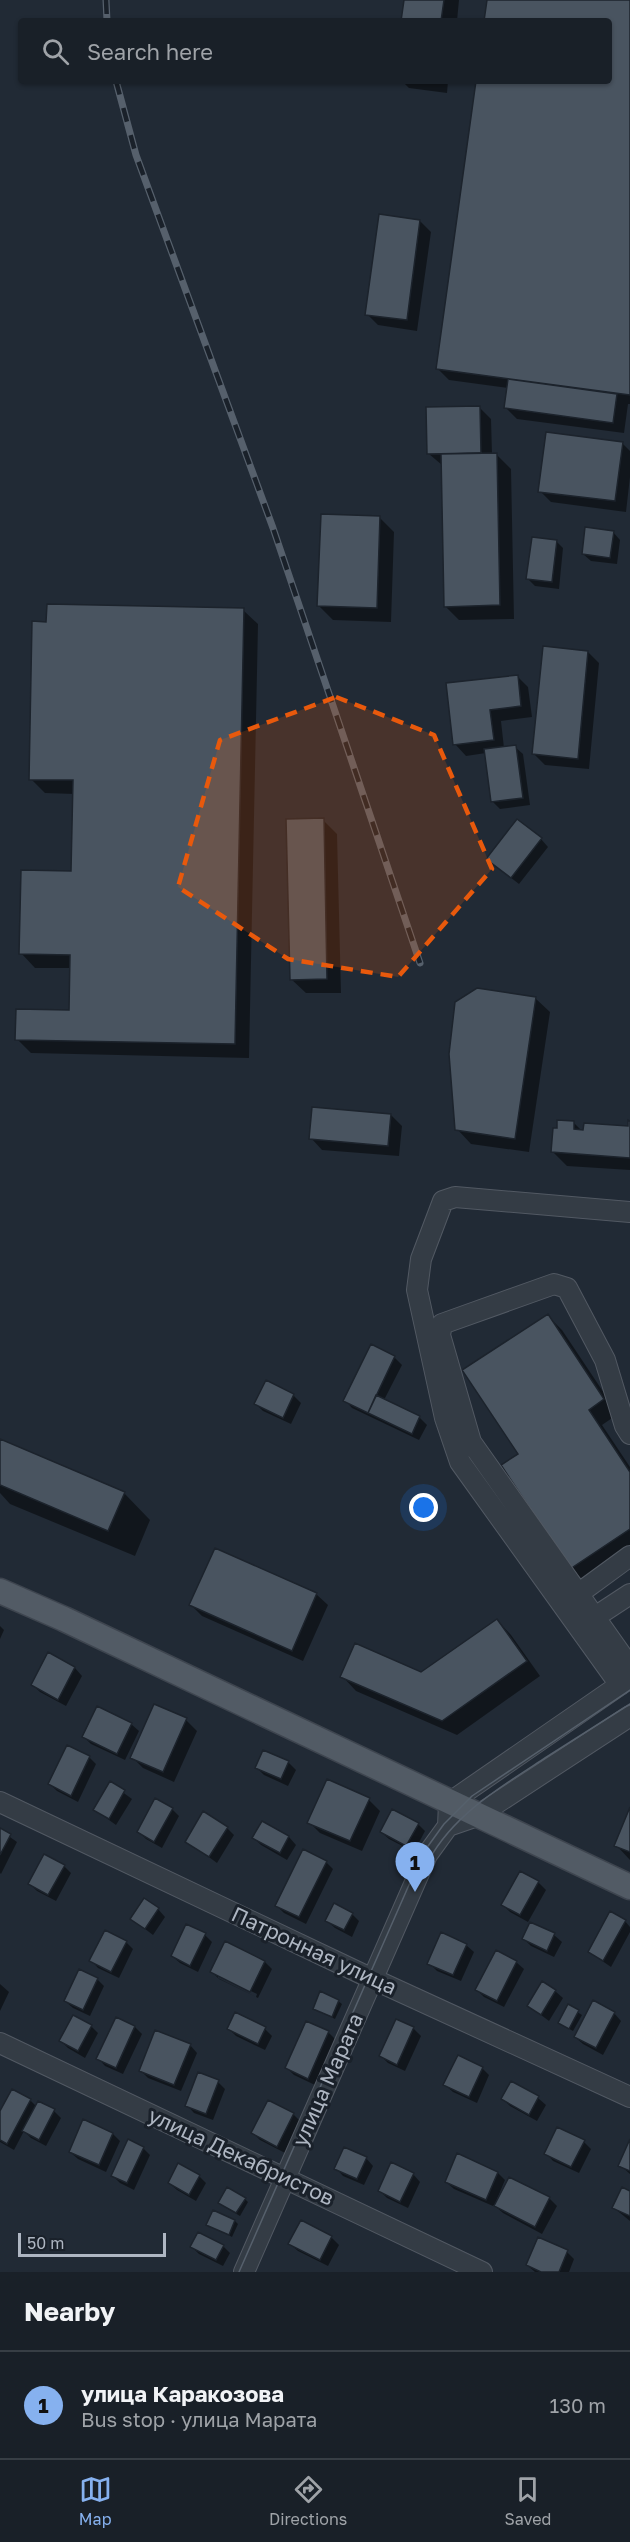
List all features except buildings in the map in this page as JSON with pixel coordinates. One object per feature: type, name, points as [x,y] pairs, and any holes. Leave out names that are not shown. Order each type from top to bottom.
[{"type":"main road","points":[[0,1591],[64,1619],[448,1815],[477,1816],[630,1887]]},
{"type":"street","points":[[625,1681],[460,1462],[445,1418],[417,1290],[421,1259],[443,1201],[455,1197],[630,1212]]},
{"type":"street","points":[[630,1434],[625,1426],[605,1360],[567,1288],[554,1284],[442,1324],[440,1335],[471,1442],[630,1667]]},
{"type":"street","points":[[578,1593],[630,1556]]},
{"type":"street","points":[[594,1617],[630,1594]]},
{"type":"street","name":"улица Марата","points":[[244,2272],[427,1855],[448,1815],[625,1681]]},
{"type":"street","points":[[477,1816],[630,1716]]},
{"type":"street","name":"Патронная улица","points":[[0,1802],[372,1979],[630,2097]]},
{"type":"street","name":"улица Декабристов","points":[[0,2043],[482,2272]]},
{"type":"highlighted area","points":[[336,697],[434,735],[492,869],[398,977],[288,959],[178,887],[220,740]]},
{"type":"tram line","points":[[239,2272],[423,1853],[444,1824],[472,1796],[630,1690]]},
{"type":"tram line","points":[[429,1860],[452,1829],[480,1802],[630,1704]]},
{"type":"railway","points":[[106,0],[107,18]]},
{"type":"railway","points":[[117,84],[136,155],[273,528],[420,963]]},
{"type":"place","name":"улица Каракозова","points":[[415,1892]]}]
